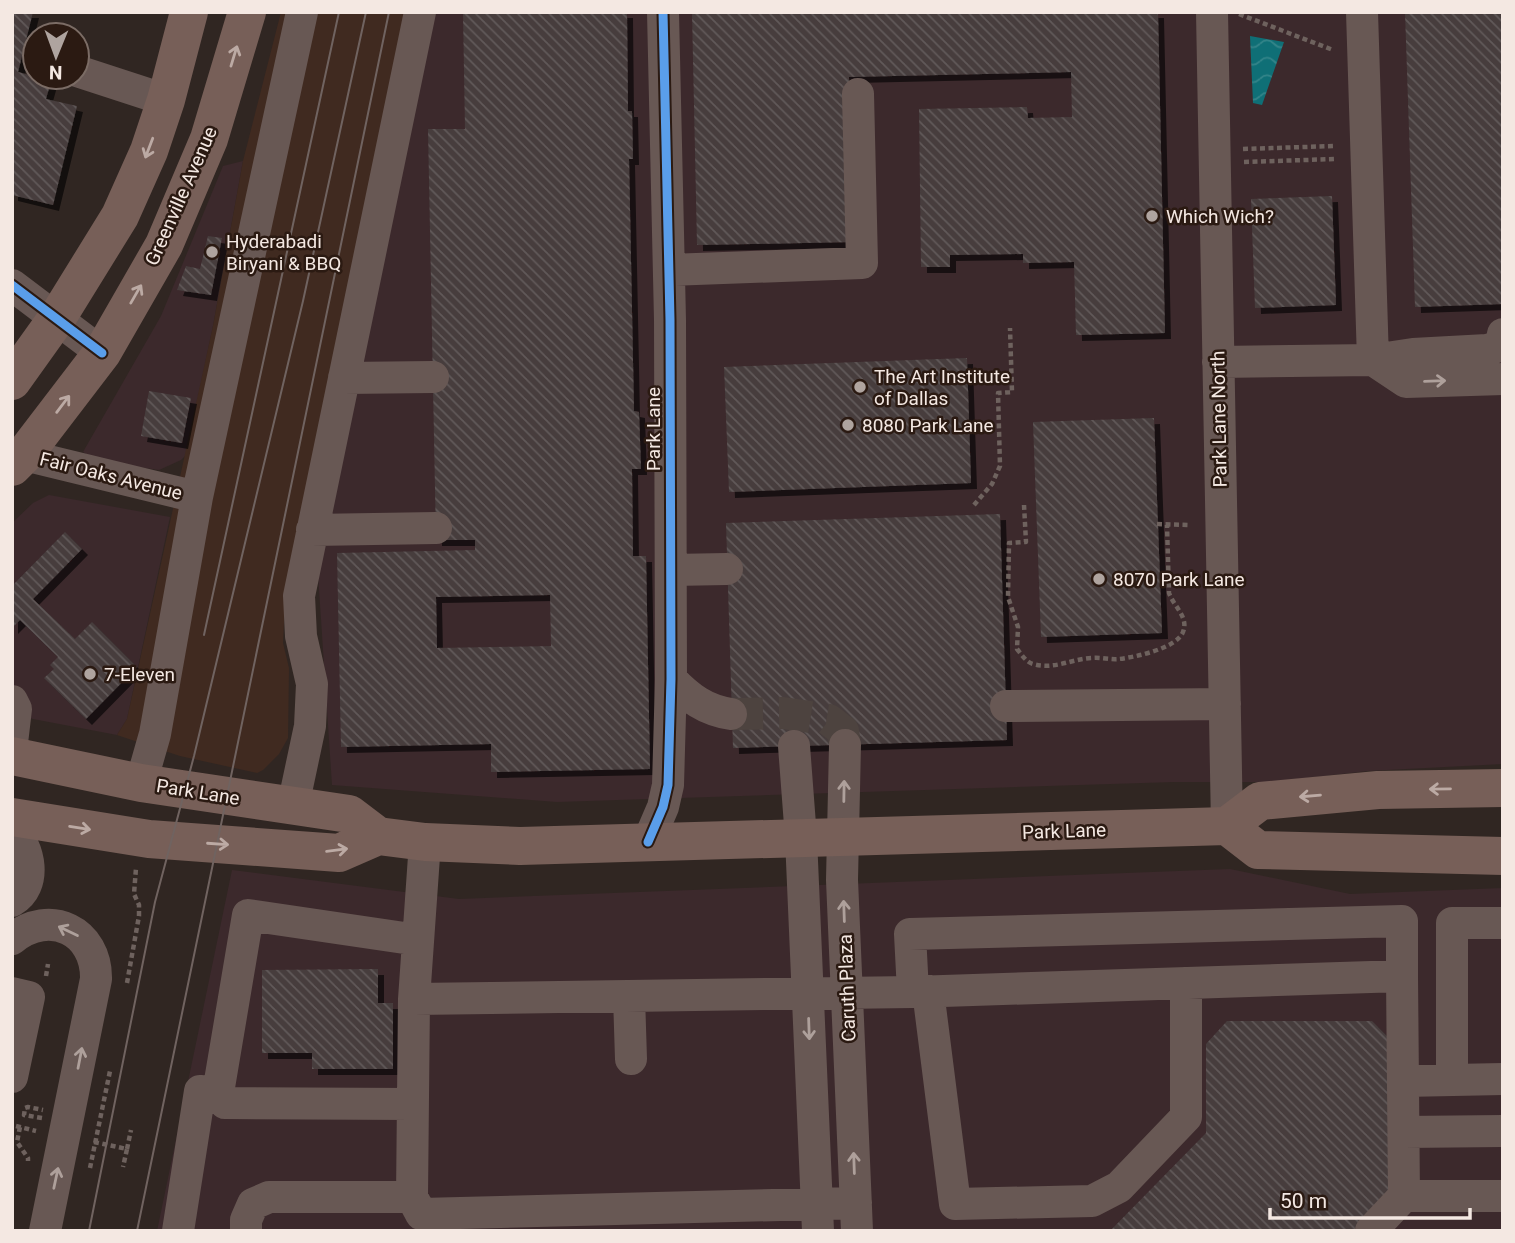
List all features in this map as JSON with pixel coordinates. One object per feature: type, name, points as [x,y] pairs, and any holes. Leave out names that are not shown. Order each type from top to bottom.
[{"type":"main road","points":[[16,369],[57,318],[120,216],[149,151],[166,100],[189,12]]},
{"type":"main road","name":"Greenville Avenue","points":[[18,461],[102,353],[164,245],[204,151],[247,12]]},
{"type":"main road","name":"Park Lane","points":[[12,756],[141,783],[349,814],[378,836],[425,842],[520,846],[1227,826]]},
{"type":"main road","points":[[1503,788],[1378,790],[1260,801],[1227,826],[1258,849],[1503,856]]},
{"type":"main road","points":[[12,817],[149,839],[339,853],[378,836]]},
{"type":"street","points":[[141,783],[155,734],[197,497],[302,12]]},
{"type":"street","points":[[293,806],[310,726],[312,684],[301,636],[299,596],[420,12]]},
{"type":"street","name":"Park Lane","points":[[648,842],[663,807],[668,785],[671,679],[669,270],[663,12]]},
{"type":"street","points":[[1362,12],[1373,360]]},
{"type":"street","name":"Park Lane North","points":[[1225,13],[1218,362],[1227,826]]},
{"type":"street","points":[[91,76],[166,100]]},
{"type":"street","points":[[669,270],[862,263],[858,94]]},
{"type":"street","points":[[12,285],[102,353]]},
{"type":"street","points":[[1218,362],[1373,360],[1413,354],[1487,350],[1500,344],[1503,334]]},
{"type":"street","points":[[1373,360],[1406,382],[1503,379]]},
{"type":"street","points":[[344,377],[433,377]]},
{"type":"street","name":"Fair Oaks Avenue","points":[[18,461],[197,497]]},
{"type":"street","points":[[312,530],[436,528]]},
{"type":"street","points":[[672,570],[727,569]]},
{"type":"street","points":[[671,679],[688,696],[712,711],[731,714]]},
{"type":"street","points":[[12,701],[16,709],[12,743]]},
{"type":"street","points":[[1006,706],[1225,704]]},
{"type":"street","name":"Caruth Plaza","points":[[845,745],[842,837],[856,1217]]},
{"type":"street","name":"Caruth Plaza","points":[[794,747],[801,838],[817,1217]]},
{"type":"street","points":[[12,830],[19,837],[29,863],[27,880],[18,898],[12,901]]},
{"type":"street","points":[[425,842],[414,999],[412,1104],[412,1197],[421,1214],[856,1217]]},
{"type":"street","points":[[218,1093],[248,915],[418,940]]},
{"type":"street","points":[[1371,1231],[1404,1196],[1402,921]]},
{"type":"street","points":[[1186,983],[1186,1117],[1119,1187],[1092,1201],[955,1203],[910,934],[1402,921],[1503,923]]},
{"type":"street","points":[[1452,923],[1452,1080]]},
{"type":"street","points":[[12,939],[32,927],[58,925],[80,936],[88,945],[96,967],[96,979],[45,1231]]},
{"type":"street","points":[[414,999],[920,992],[1402,976]]},
{"type":"street","points":[[12,993],[29,997],[12,1077]]},
{"type":"street","points":[[629,996],[631,1059]]},
{"type":"street","points":[[1403,1080],[1503,1079]]},
{"type":"street","points":[[178,1231],[200,1091],[218,1093],[225,1102],[412,1104]]},
{"type":"street","points":[[1404,1132],[1503,1131]]},
{"type":"street","points":[[1404,1196],[1503,1196]]},
{"type":"street","points":[[246,1231],[246,1220],[253,1204],[269,1197],[412,1197]]},
{"type":"path","points":[[1225,13],[1333,50]]},
{"type":"path","points":[[1243,149],[1335,146]]},
{"type":"path","points":[[1244,162],[1336,159]]},
{"type":"path","points":[[974,505],[992,484],[1000,466],[998,393],[1012,392],[1010,328]]},
{"type":"path","points":[[1024,505],[1026,542],[1009,543],[1008,597],[1018,627],[1017,649],[1028,663],[1045,666],[1091,658],[1118,659],[1167,647],[1179,640],[1184,629],[1183,615],[1172,604],[1169,593],[1167,524]]},
{"type":"path","points":[[1157,524],[1190,524]]},
{"type":"path","points":[[26,1170],[28,1158],[17,1142],[18,1127],[30,1129]]},
{"type":"path","points":[[123,1167],[131,1130]]},
{"type":"path","points":[[96,1142],[127,1149]]},
{"type":"shaded area","points":[[281,12],[406,12],[285,602],[283,643],[289,668],[288,738],[279,754],[257,773],[180,756],[117,735],[127,719],[213,326],[243,161]]},
{"type":"shaded area","points":[[420,12],[1503,12],[1503,764],[1368,771],[1272,782],[1174,782],[557,802],[332,785],[316,544]]},
{"type":"shaded area","points":[[243,161],[186,455],[159,470],[110,463],[91,457],[83,452],[161,316],[223,166]]},
{"type":"shaded area","points":[[49,495],[170,517],[127,719],[117,735],[12,715],[12,523],[33,503]]},
{"type":"shaded area","points":[[1230,869],[1350,894],[1503,888],[1503,1231],[157,1231],[232,870],[459,899]]},
{"type":"water","points":[[1250,36],[1284,42],[1262,105],[1253,103]]},
{"type":"building","points":[[12,12],[33,12],[31,21],[21,21],[21,60],[18,72],[21,73],[21,91],[48,91],[46,99],[77,106],[53,205],[12,195]]},
{"type":"building","points":[[463,12],[627,12],[628,111],[632,111],[633,159],[629,159],[634,411],[639,412],[641,469],[632,469],[633,556],[646,556],[650,769],[491,772],[491,744],[341,747],[337,553],[475,550],[475,540],[436,540],[428,129],[465,129]],"holes":[[[550,595],[551,646],[437,648],[436,597]]]},
{"type":"building","points":[[692,12],[1158,12],[1165,333],[1076,335],[1074,262],[1023,263],[1023,254],[950,255],[950,267],[921,267],[919,109],[1027,107],[1028,118],[1072,117],[1071,72],[849,77],[852,242],[697,245]]},
{"type":"building","points":[[1405,12],[1503,12],[1503,304],[1415,307]]},
{"type":"building","points":[[1332,196],[1336,305],[1255,308],[1251,199]]},
{"type":"building","name":"Hyderabadi Biryani & BBQ","points":[[208,236],[222,238],[211,295],[177,290],[186,266],[200,269]]},
{"type":"building","name":"8080 Park Lane","points":[[967,358],[971,483],[729,492],[724,367]]},
{"type":"building","points":[[149,391],[191,398],[182,443],[141,436]]},
{"type":"building","name":"8070 Park Lane","points":[[1154,418],[1162,633],[1041,637],[1033,422]]},
{"type":"building","points":[[1000,514],[1007,740],[733,748],[726,523]]},
{"type":"building","points":[[65,532],[82,549],[33,599],[75,639],[92,622],[137,667],[86,719],[44,678],[54,669],[50,665],[58,657],[20,620],[12,628],[12,586]]},
{"type":"building","points":[[378,969],[378,1003],[393,1003],[393,1069],[312,1069],[312,1053],[262,1053],[262,970]]},
{"type":"building","points":[[1227,1021],[1372,1021],[1391,1040],[1393,1189],[1353,1231],[1110,1231],[1206,1133],[1206,1044]]},
{"type":"tunnel","points":[[731,714],[783,713],[829,720],[843,731],[845,745]]},
{"type":"tram line","points":[[204,635],[339,12]]},
{"type":"tram line","points":[[89,1231],[155,902],[194,756],[303,301],[366,12]]},
{"type":"tram line","points":[[137,1231],[389,12]]},
{"type":"cycle path","points":[[648,842],[663,807],[668,785],[671,679],[670,320],[663,12]]},
{"type":"cycle path","points":[[12,285],[102,353]]},
{"type":"place","name":"Which Wich?","points":[[1152,216]]},
{"type":"place","name":"Hyderabadi Biryani & BBQ","points":[[212,252]]},
{"type":"place","name":"The Art Institute of Dallas","points":[[860,387]]},
{"type":"place","name":"8080 Park Lane","points":[[848,425]]},
{"type":"place","name":"8070 Park Lane","points":[[1099,579]]},
{"type":"place","name":"7-Eleven","points":[[90,674]]}]
